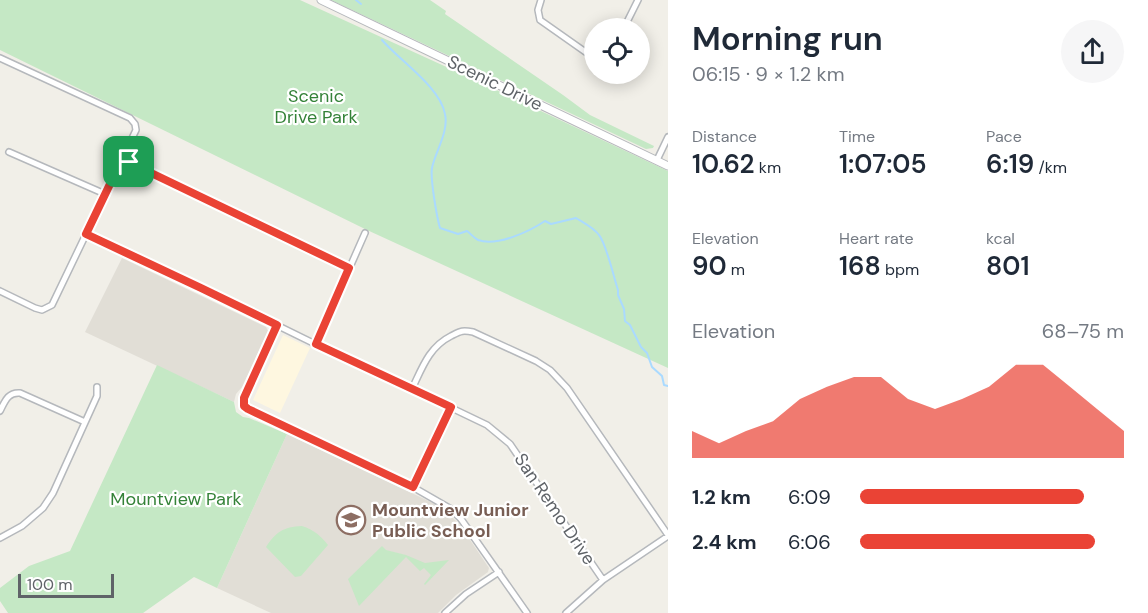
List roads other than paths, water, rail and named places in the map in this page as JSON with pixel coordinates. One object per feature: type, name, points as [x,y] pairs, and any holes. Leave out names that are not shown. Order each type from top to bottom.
[{"type":"street","name":"Scenic Drive","points":[[321,0],[668,166]]},
{"type":"street","points":[[541,0],[538,13],[543,23],[584,51]]},
{"type":"street","points":[[629,18],[638,0]]},
{"type":"street","points":[[0,58],[130,118],[136,130],[52,306],[42,310],[35,308],[0,291]]},
{"type":"street","points":[[657,160],[668,136]]},
{"type":"street","points":[[9,152],[105,194]]},
{"type":"street","points":[[122,159],[349,268]]},
{"type":"street","points":[[316,344],[365,233]]},
{"type":"street","name":"San Remo Drive","points":[[86,234],[486,425],[510,444],[603,580]]},
{"type":"street","points":[[277,325],[244,398],[244,406],[413,487],[451,509],[461,519],[527,613]]},
{"type":"street","points":[[412,388],[434,348],[442,340],[464,330],[536,361],[550,370],[567,388],[668,536],[603,580],[566,613]]},
{"type":"street","points":[[0,538],[22,526],[43,508],[97,396],[98,387]]},
{"type":"street","points":[[0,411],[8,396],[15,392],[85,422]]},
{"type":"street","points":[[413,487],[451,407]]},
{"type":"street","points":[[445,613],[466,594],[499,572]]},
{"type":"waterway","points":[[356,0],[361,4]]},
{"type":"waterway","points":[[382,40],[428,84],[442,104],[446,121],[445,128],[432,168],[434,198],[440,228],[458,234],[467,231],[478,240],[486,242],[513,237],[545,221],[551,224],[576,218],[589,226],[599,235],[604,245],[624,309],[625,321],[630,325],[641,347],[647,353],[652,367],[662,376],[664,385],[668,386]]},
{"type":"place","name":"Mountview Junior Public School","points":[[351,520]]},
{"type":"park label","name":"Scenic Drive Park","points":[[316,106]]},
{"type":"park label","name":"Mountview Park","points":[[176,499]]}]
